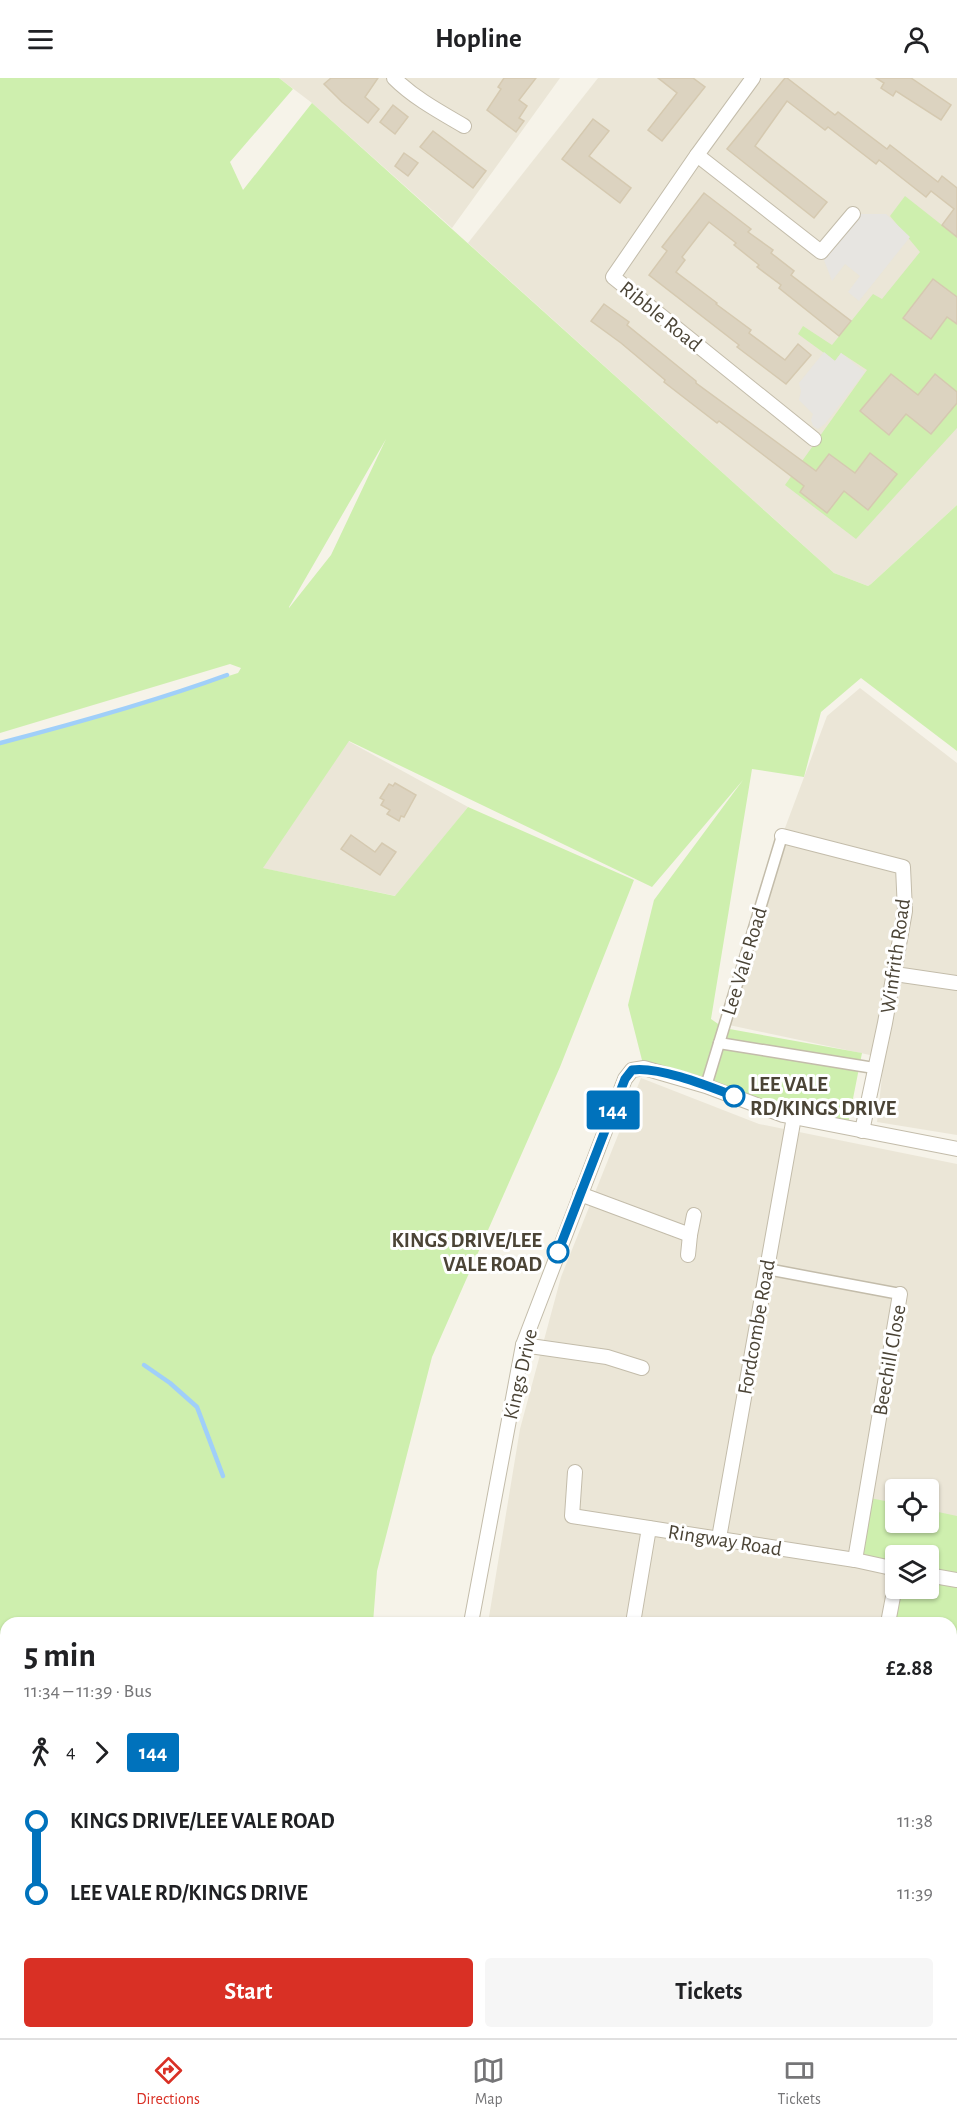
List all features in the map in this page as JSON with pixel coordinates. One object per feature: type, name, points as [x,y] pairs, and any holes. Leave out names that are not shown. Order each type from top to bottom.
[{"type":"street","points":[[394,78],[428,104],[464,126]]},
{"type":"street","name":"Ribble Road","points":[[753,78],[613,277],[814,439]]},
{"type":"street","points":[[697,155],[821,252],[853,214]]},
{"type":"street","name":"Winfrith Road","points":[[782,836],[903,867],[905,911],[895,974],[862,1131]]},
{"type":"street","name":"Lee Vale Road","points":[[706,1086],[782,836]]},
{"type":"street","points":[[895,974],[957,983]]},
{"type":"street","points":[[719,1043],[874,1068]]},
{"type":"street","name":"Kings Drive","points":[[472,1617],[523,1345],[625,1079],[632,1070],[644,1068],[706,1086]]},
{"type":"street","points":[[706,1086],[794,1117],[957,1149]]},
{"type":"street","name":"Fordcombe Road","points":[[719,1538],[794,1117]]},
{"type":"street","points":[[580,1194],[690,1235]]},
{"type":"street","points":[[688,1255],[694,1215]]},
{"type":"street","name":"Beechill Close","points":[[767,1269],[900,1293],[855,1560]]},
{"type":"street","points":[[523,1345],[607,1357],[642,1368]]},
{"type":"street","points":[[575,1472],[572,1516],[649,1528]]},
{"type":"street","name":"Ringway Road","points":[[634,1617],[649,1528],[885,1567]]},
{"type":"street","points":[[939,1577],[957,1580]]},
{"type":"street","points":[[889,1617],[893,1599]]},
{"type":"shaded area","points":[[279,78],[560,78],[452,228],[312,103]]},
{"type":"shaded area","points":[[598,78],[957,78],[957,505],[868,586],[834,573],[468,243]]},
{"type":"shaded area","points":[[853,214],[886,214],[910,237],[859,301],[848,292],[860,276],[845,264],[832,281],[821,252]]},
{"type":"shaded area","points":[[824,352],[835,361],[841,353],[865,372],[825,424],[818,429],[813,426],[811,420],[813,414],[799,400],[801,391],[799,383]]},
{"type":"shaded area","points":[[860,688],[957,763],[957,1135],[877,1122],[884,1058],[729,1025],[752,916],[827,716]]},
{"type":"shaded area","points":[[348,741],[468,807],[396,896],[262,868]]},
{"type":"shaded area","points":[[641,1078],[759,1124],[957,1164],[957,1617],[489,1617],[520,1429],[561,1277]]},
{"type":"green space","points":[[0,78],[279,78],[293,89],[230,162],[243,190],[312,103],[834,573],[868,586],[957,505],[957,751],[861,678],[821,712],[804,777],[752,769],[711,1019],[724,1028],[862,1053],[847,1129],[644,1068],[628,1005],[654,900],[743,780],[652,887],[349,741],[263,868],[395,896],[468,807],[634,880],[560,1067],[432,1357],[377,1571],[373,1617],[0,1617],[0,743],[95,718],[238,673],[241,668],[230,664],[0,733]],"holes":[[[386,439],[331,555],[289,607]]]},
{"type":"green space","points":[[905,196],[957,237],[957,428],[856,539],[785,485],[867,370],[841,353],[835,361],[798,334],[803,326],[832,345],[873,294],[882,299],[920,252],[890,216]]},
{"type":"green space","points":[[865,1497],[885,1501],[885,1533],[939,1533],[939,1512],[957,1516],[957,1617],[889,1617],[893,1599],[939,1599],[939,1545],[885,1545],[885,1567],[855,1560]]},
{"type":"building","points":[[331,78],[378,78],[365,97],[379,109],[368,123],[324,84]]},
{"type":"building","points":[[504,78],[536,78],[519,100],[527,106],[519,118],[524,121],[516,132],[487,110],[501,89],[498,87]]},
{"type":"building","points":[[658,78],[693,78],[705,87],[662,141],[648,130],[677,93]]},
{"type":"building","points":[[785,78],[835,115],[838,112],[887,149],[890,145],[938,182],[942,176],[957,188],[957,237],[942,225],[954,209],[931,191],[926,197],[879,160],[876,164],[828,127],[825,130],[787,101],[755,146],[827,202],[814,218],[727,149]]},
{"type":"building","points":[[876,78],[911,78],[951,105],[941,120],[896,91],[893,96],[881,88],[884,83]]},
{"type":"building","points":[[393,105],[408,117],[395,134],[380,122]]},
{"type":"building","points":[[593,119],[609,131],[589,156],[631,188],[620,203],[562,159]]},
{"type":"building","points":[[433,131],[486,171],[473,188],[420,147]]},
{"type":"building","points":[[404,153],[418,163],[408,176],[395,166]]},
{"type":"building","points":[[704,193],[751,229],[748,232],[773,250],[771,253],[794,271],[791,275],[851,321],[839,336],[779,288],[781,285],[757,267],[759,265],[734,245],[736,243],[709,222],[682,257],[685,260],[676,272],[751,330],[749,333],[785,360],[798,344],[811,355],[786,384],[649,275],[667,251],[662,247]]},
{"type":"building","points":[[933,279],[957,297],[957,324],[947,317],[931,339],[903,318]]},
{"type":"building","points":[[604,304],[629,322],[627,325],[696,383],[816,471],[829,454],[855,473],[870,453],[897,474],[868,510],[844,491],[827,513],[800,492],[804,486],[719,421],[717,423],[691,403],[621,343],[591,321]]},
{"type":"building","points":[[891,374],[918,395],[935,374],[957,392],[957,403],[931,434],[906,414],[889,435],[860,411]]},
{"type":"building","points":[[395,783],[416,795],[404,817],[401,816],[399,821],[387,814],[390,810],[381,805],[384,800],[380,798],[389,784],[393,786]]},
{"type":"building","points":[[351,835],[375,852],[382,843],[396,852],[380,875],[341,849]]},
{"type":"waterway","points":[[0,743],[115,712],[227,675]]},
{"type":"waterway","points":[[144,1365],[170,1383],[197,1407],[223,1476]]},
{"type":"bus line","name":"144","points":[[558,1252],[625,1079],[632,1070],[644,1068],[734,1096]]},
{"type":"place","name":"LEE VALE RD/KINGS DRIVE","points":[[734,1096]]},
{"type":"place","name":"KINGS DRIVE/LEE VALE ROAD","points":[[558,1252]]}]
